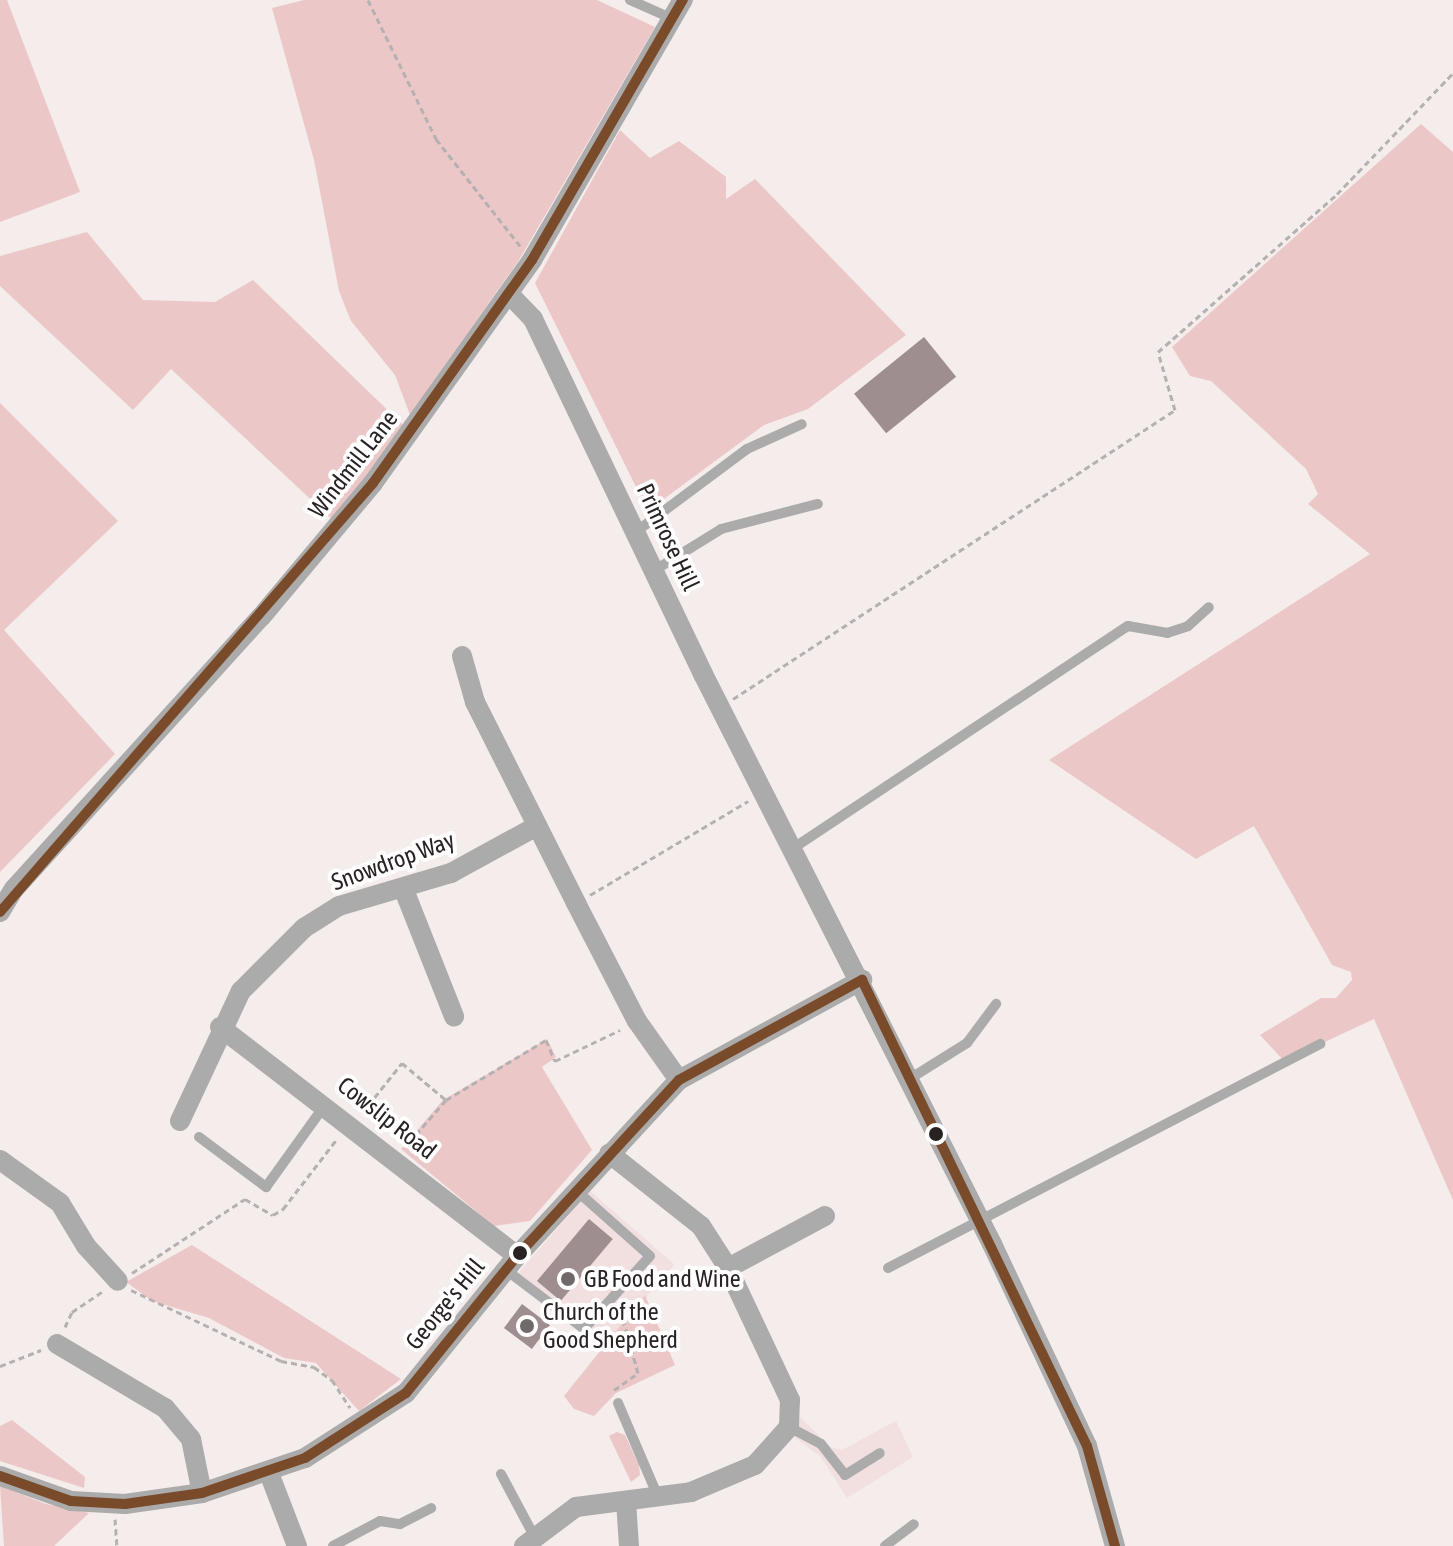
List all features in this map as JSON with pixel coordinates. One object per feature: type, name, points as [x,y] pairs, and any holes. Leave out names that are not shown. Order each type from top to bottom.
[{"type":"street","name":"Windmill Lane","points":[[0,912],[14,889],[373,483],[510,295],[683,0]]},
{"type":"street","name":"Primrose Hill","points":[[510,295],[533,319],[720,708],[862,980],[979,1218],[1087,1446],[1115,1546]]},
{"type":"street","points":[[462,656],[475,702],[576,903],[637,1021],[679,1080]]},
{"type":"street","name":"Snowdrop Way","points":[[180,1121],[220,1027],[241,991],[304,928],[339,906],[404,890],[451,873],[537,826]]},
{"type":"street","points":[[404,890],[454,1016]]},
{"type":"street","name":"George's Hill","points":[[0,1476],[71,1501],[114,1504],[202,1493],[269,1473],[361,1425],[406,1393],[511,1263],[679,1080],[862,980]]},
{"type":"street","name":"Cowslip Road","points":[[220,1027],[326,1103],[347,1129],[395,1158],[511,1263]]},
{"type":"street","points":[[529,1540],[576,1507],[691,1492],[755,1465],[789,1427],[790,1400],[728,1268],[701,1226],[609,1153]]},
{"type":"street","points":[[0,1160],[60,1203],[86,1246],[118,1281]]},
{"type":"street","points":[[728,1268],[825,1216]]},
{"type":"street","points":[[57,1344],[165,1408],[191,1439],[202,1493]]},
{"type":"street","points":[[269,1473],[297,1546]]},
{"type":"street","points":[[626,1501],[629,1546]]},
{"type":"lane","points":[[630,0],[673,19]]},
{"type":"lane","points":[[637,531],[747,449],[802,424]]},
{"type":"lane","points":[[655,570],[721,529],[818,504]]},
{"type":"lane","points":[[792,849],[1128,626],[1167,633],[1188,626],[1209,607]]},
{"type":"lane","points":[[911,1078],[967,1043],[996,1004]]},
{"type":"lane","points":[[888,1268],[979,1218],[1320,1044]]},
{"type":"lane","points":[[199,1137],[266,1187],[326,1103]]},
{"type":"lane","points":[[511,1263],[584,1329],[650,1256],[576,1190]]},
{"type":"lane","points":[[618,1403],[658,1497]]},
{"type":"lane","points":[[789,1427],[821,1444],[845,1475],[880,1453]]},
{"type":"lane","points":[[501,1474],[529,1540]]},
{"type":"lane","points":[[333,1546],[380,1521],[400,1524],[431,1508]]},
{"type":"lane","points":[[885,1546],[914,1524]]},
{"type":"path","points":[[368,0],[436,139],[532,260]]},
{"type":"path","points":[[720,708],[1175,410],[1158,352],[1337,194],[1453,73]]},
{"type":"path","points":[[576,903],[763,792]]},
{"type":"path","points":[[395,1158],[446,1100],[546,1040],[555,1061],[629,1025]]},
{"type":"path","points":[[0,1366],[57,1344],[72,1312],[245,1199],[273,1215],[283,1209],[402,1063],[446,1100]]},
{"type":"path","points":[[118,1281],[149,1302],[207,1321],[281,1361],[314,1367],[332,1380],[361,1425]]},
{"type":"path","points":[[616,1293],[638,1373],[611,1391],[618,1403]]},
{"type":"path","points":[[114,1504],[117,1546]]},
{"type":"shaded area","points":[[0,0],[7,0],[80,192],[0,222]]},
{"type":"shaded area","points":[[304,0],[597,0],[655,27],[519,260],[410,415],[395,375],[351,321],[339,291],[314,160],[272,8]]},
{"type":"shaded area","points":[[1421,124],[1453,152],[1453,1200],[1374,1019],[1284,1061],[1260,1035],[1321,998],[1336,998],[1352,980],[1351,972],[1332,965],[1254,826],[1196,859],[1049,760],[1370,554],[1308,504],[1318,494],[1306,469],[1211,381],[1190,376],[1172,347]]},
{"type":"shaded area","points":[[620,130],[650,158],[679,141],[726,177],[726,199],[755,179],[906,335],[808,409],[764,425],[653,507],[642,499],[535,283]]},
{"type":"shaded area","points":[[87,232],[143,300],[215,302],[253,280],[403,425],[334,521],[171,369],[133,410],[0,286],[0,256]]},
{"type":"shaded area","points":[[0,403],[118,521],[4,630],[115,754],[0,872]]},
{"type":"shaded area","points":[[547,1039],[556,1057],[542,1067],[592,1150],[530,1221],[494,1226],[401,1149],[443,1100]]},
{"type":"shaded area","points":[[590,1191],[675,1264],[600,1350],[516,1276]]},
{"type":"shaded area","points":[[192,1245],[401,1379],[359,1411],[316,1363],[284,1358],[209,1318],[152,1301],[126,1282]]},
{"type":"shaded area","points":[[645,1295],[675,1365],[616,1393],[594,1416],[574,1409],[564,1396]]},
{"type":"shaded area","points":[[800,1417],[832,1448],[842,1450],[896,1421],[913,1457],[847,1498],[821,1457],[794,1437]]},
{"type":"shaded area","points":[[12,1420],[85,1477],[84,1488],[0,1461],[0,1426]]},
{"type":"shaded area","points":[[617,1432],[625,1435],[639,1465],[640,1475],[631,1482],[609,1436]]},
{"type":"shaded area","points":[[0,1486],[46,1504],[89,1513],[54,1546],[4,1546]]},
{"type":"building","points":[[924,337],[956,377],[886,433],[854,394]]},
{"type":"building","points":[[589,1219],[613,1239],[561,1301],[537,1281]]},
{"type":"building","name":"Church of the Good Shepherd","points":[[522,1304],[550,1325],[532,1349],[504,1328]]},
{"type":"transit line","points":[[0,912],[373,483],[532,260],[683,0]]},
{"type":"transit line","points":[[862,980],[1087,1446],[1115,1546]]},
{"type":"transit line","points":[[0,1476],[71,1501],[125,1504],[202,1493],[305,1458],[406,1393],[517,1256],[679,1080],[862,980]]},
{"type":"place","name":"GB Food and Wine","points":[[568,1279]]},
{"type":"place","name":"Church of the Good Shepherd","points":[[527,1326]]}]
